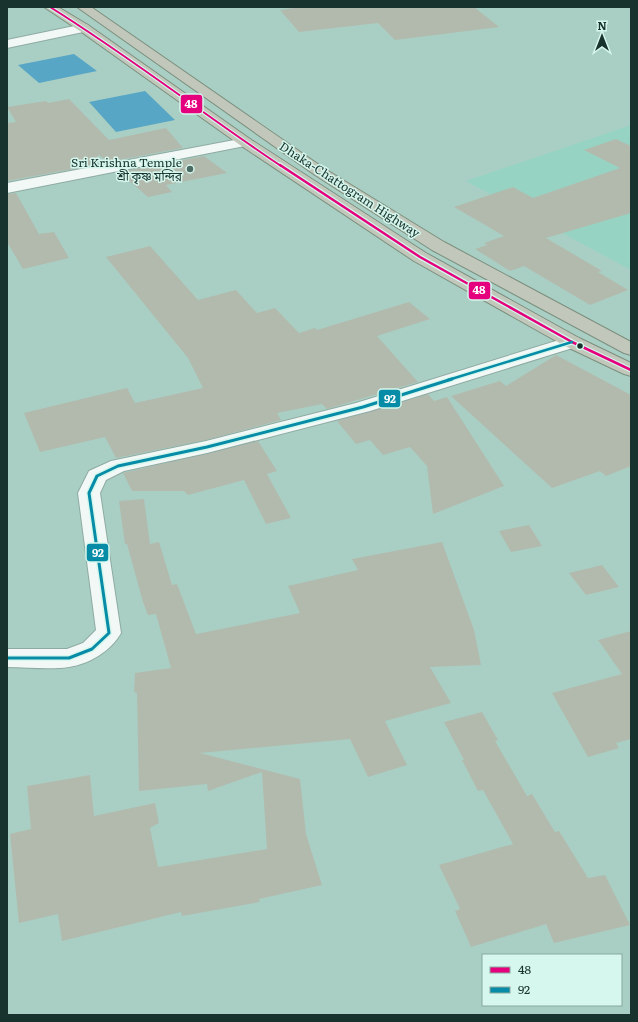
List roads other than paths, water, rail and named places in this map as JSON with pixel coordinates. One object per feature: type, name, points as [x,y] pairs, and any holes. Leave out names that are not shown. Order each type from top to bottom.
[{"type":"highway","name":"Dhaka-Chattogram Highway","points":[[50,7],[84,28],[245,142],[420,257],[572,342],[631,370]]},
{"type":"highway","name":"Dhaka-Chattogram Highway","points":[[82,7],[175,70],[320,172],[438,246],[631,349]]},
{"type":"street","points":[[8,44],[84,28]]},
{"type":"street","points":[[7,188],[245,142]]},
{"type":"street","points":[[7,658],[69,658],[92,649],[109,633],[89,493],[97,476],[118,466],[207,448],[363,407],[572,342]]},
{"type":"water","points":[[74,54],[97,71],[39,83],[18,65]]},
{"type":"water","points":[[145,91],[175,120],[116,132],[89,102]]},
{"type":"place","name":"Sri Krishna Temple শ্রী কৃষ্ণ মন্দির","points":[[190,169]]}]
